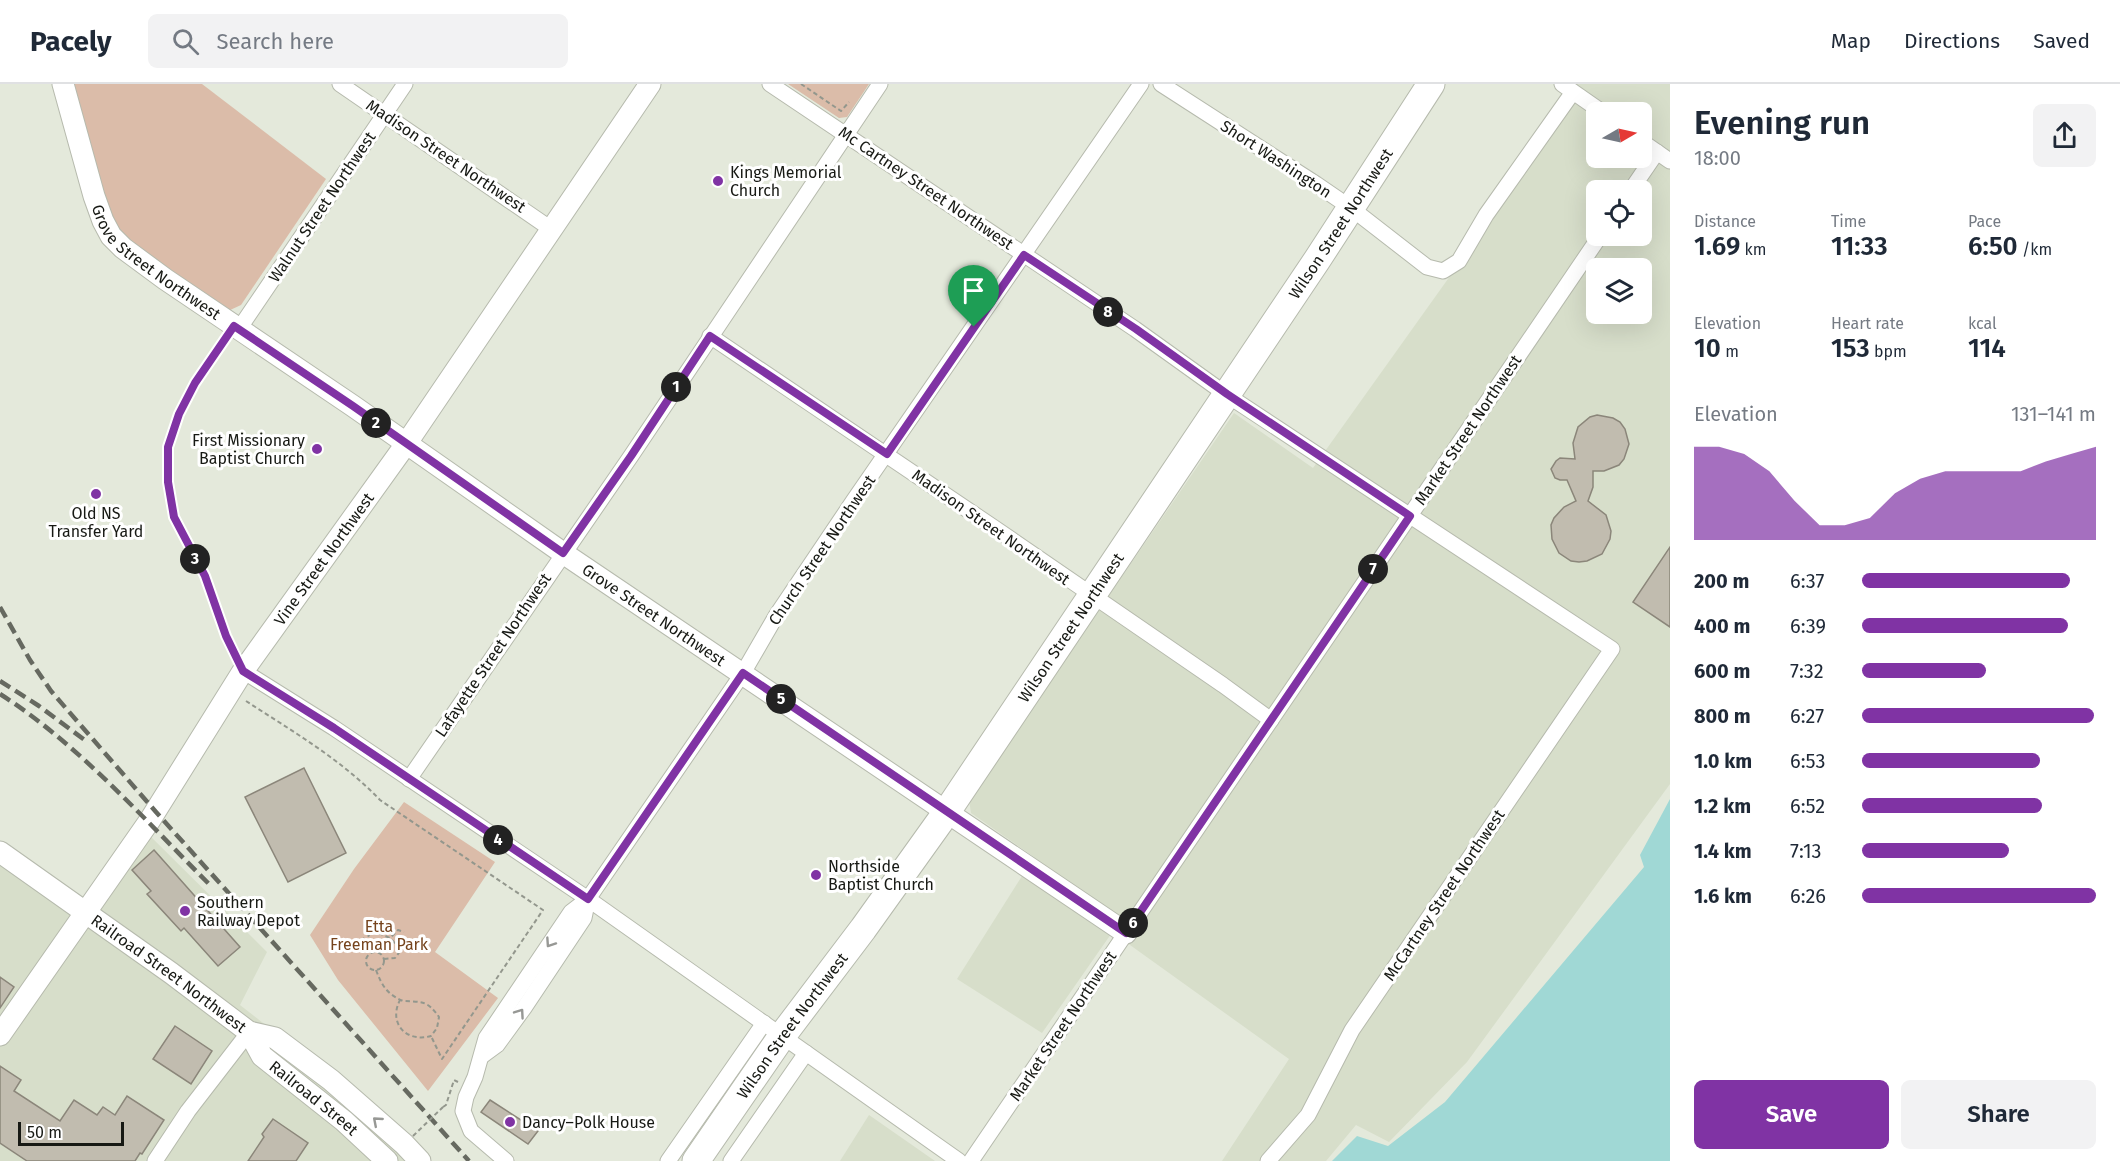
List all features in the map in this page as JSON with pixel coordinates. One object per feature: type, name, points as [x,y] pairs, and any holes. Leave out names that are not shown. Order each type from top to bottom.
[{"type":"highway","name":"Wilson Street Northwest","points":[[696,1161],[773,1029],[863,929],[946,813],[1351,208],[1431,84]]},
{"type":"street","name":"Grove Street Northwest","points":[[63,84],[103,221],[111,236],[123,248],[563,553],[1126,933]]},
{"type":"street","name":"Madison Street Northwest","points":[[340,84],[551,229]]},
{"type":"street","name":"Walnut Street Northwest","points":[[236,328],[405,84]]},
{"type":"street","name":"Vine Street Northwest","points":[[0,1035],[156,812],[243,671],[406,444],[650,84]]},
{"type":"street","name":"Mc Cartney Street Northwest","points":[[770,84],[1136,329],[1227,394],[1593,638]]},
{"type":"street","name":"Lafayette Street Northwest","points":[[409,779],[631,456],[880,84]]},
{"type":"street","name":"Church Street Northwest","points":[[506,1161],[471,1131],[463,1111],[486,1038],[571,912],[588,899],[743,673],[776,616],[1141,84]]},
{"type":"street","name":"Short Washington","points":[[1161,84],[1351,208],[1427,267],[1443,271],[1459,261],[1486,215],[1527,158],[1567,88]]},
{"type":"street","points":[[1567,88],[1587,102]]},
{"type":"street","points":[[1640,180],[1663,156]]},
{"type":"street","name":"Market Street Northwest","points":[[971,1161],[1593,246]]},
{"type":"street","name":"Madison Street Northwest","points":[[710,336],[887,454],[1204,671],[1271,720]]},
{"type":"street","name":"McCartney Street Northwest","points":[[1268,1161],[1308,1115],[1352,1030],[1612,649],[1593,638]]},
{"type":"street","points":[[243,671],[334,728],[588,899],[959,1161]]},
{"type":"street","name":"Railroad Street Northwest","points":[[0,852],[85,911],[249,1032],[275,1038],[339,1087],[420,1161]]},
{"type":"street","points":[[668,1161],[773,1029]]},
{"type":"street","points":[[155,1161],[188,1111],[249,1032]]},
{"type":"street","name":"Railroad Street","points":[[249,1032],[262,1056],[344,1121],[387,1161]]},
{"type":"street","points":[[731,1161],[806,1053]]},
{"type":"lane","points":[[236,328],[195,383],[179,414],[168,447],[168,482],[174,517],[205,576],[226,636],[243,671]]},
{"type":"path","points":[[801,84],[841,111],[849,102]]},
{"type":"path","points":[[231,691],[343,767],[380,800],[543,910],[442,1059],[431,1036]]},
{"type":"path","points":[[363,938],[366,940],[372,930],[390,938],[401,950],[395,958],[384,959]]},
{"type":"path","points":[[390,938],[398,930],[404,932]]},
{"type":"path","points":[[377,952],[384,959],[383,966],[376,970],[367,966],[367,957],[371,953],[377,952]]},
{"type":"path","points":[[376,970],[382,986],[390,995],[400,1000],[430,1005],[439,1017],[437,1028],[431,1036],[414,1038],[405,1033],[395,1016],[400,1000]]},
{"type":"path","points":[[412,1136],[443,1107]]},
{"type":"shaded area","points":[[1568,84],[1670,84],[1670,784],[1467,1062],[1389,1142],[1356,1125],[1326,1161],[1222,1161],[1289,1059],[1130,945],[1111,934],[1042,1033],[957,979],[1034,857],[971,813],[969,800],[1234,413],[1313,468],[1580,94]]},
{"type":"shaded area","points":[[138,824],[267,952],[240,1005],[391,1123],[427,1161],[0,1161],[0,843],[84,900]]},
{"type":"shaded area","points":[[869,1115],[935,1161],[840,1161]]},
{"type":"green space","points":[[72,84],[202,84],[326,179],[241,305],[228,311],[131,243],[107,215]]},
{"type":"green space","points":[[788,84],[869,84],[847,117],[839,118]]},
{"type":"green space","name":"Etta Freeman Park","points":[[404,802],[495,862],[435,952],[498,998],[428,1091],[338,980],[310,935],[354,869]]},
{"type":"water","points":[[1670,799],[1670,1161],[1332,1161],[1357,1136],[1388,1146],[1445,1102],[1644,867],[1640,855]]},
{"type":"building","points":[[1597,415],[1620,422],[1625,429],[1629,444],[1624,459],[1619,465],[1604,471],[1593,471],[1593,487],[1588,501],[1606,515],[1611,531],[1610,539],[1602,554],[1587,561],[1571,561],[1559,553],[1552,539],[1551,525],[1564,507],[1576,501],[1567,480],[1555,478],[1551,469],[1560,458],[1575,459],[1573,443],[1578,427],[1590,417]]},
{"type":"building","points":[[1670,547],[1670,627],[1633,602]]},
{"type":"building","points":[[304,768],[346,853],[288,882],[245,797]]},
{"type":"building","name":"Southern Railway Depot","points":[[154,850],[240,947],[218,966],[184,928],[181,931],[147,894],[151,891],[132,870]]},
{"type":"building","points":[[0,977],[14,987],[0,1008]]},
{"type":"building","points":[[175,1026],[212,1051],[191,1084],[153,1059]]},
{"type":"building","points":[[0,1066],[21,1080],[14,1091],[60,1121],[74,1100],[97,1115],[103,1107],[115,1115],[127,1096],[164,1120],[135,1161],[27,1161],[0,1143]]},
{"type":"building","name":"Dancy–Polk House","points":[[490,1100],[538,1131],[528,1144],[481,1112]]},
{"type":"building","points":[[273,1119],[308,1143],[296,1161],[248,1161],[264,1137],[262,1134]]},
{"type":"railway","points":[[0,607],[30,660],[51,691],[156,812],[469,1161]]},
{"type":"railway","points":[[0,681],[39,706],[86,741]]},
{"type":"railway","points":[[0,694],[56,735],[83,759],[135,808],[209,884]]},
{"type":"place","name":"Kings Memorial Church","points":[[718,181]]},
{"type":"place","name":"First Missionary Baptist Church","points":[[317,449]]},
{"type":"place","name":"Old NS Transfer Yard","points":[[96,494]]},
{"type":"place","name":"Northside Baptist Church","points":[[816,875]]},
{"type":"place","name":"Southern Railway Depot","points":[[185,911]]},
{"type":"place","name":"Dancy–Polk House","points":[[510,1122]]},
{"type":"route","points":[[1024,255],[1410,516],[1126,933],[946,813],[743,673],[588,899],[334,728],[243,671],[226,636],[205,576],[174,517],[168,482],[168,447],[179,414],[195,383],[234,326],[563,553],[631,456],[710,336],[887,454],[974,327],[1024,255]]}]
